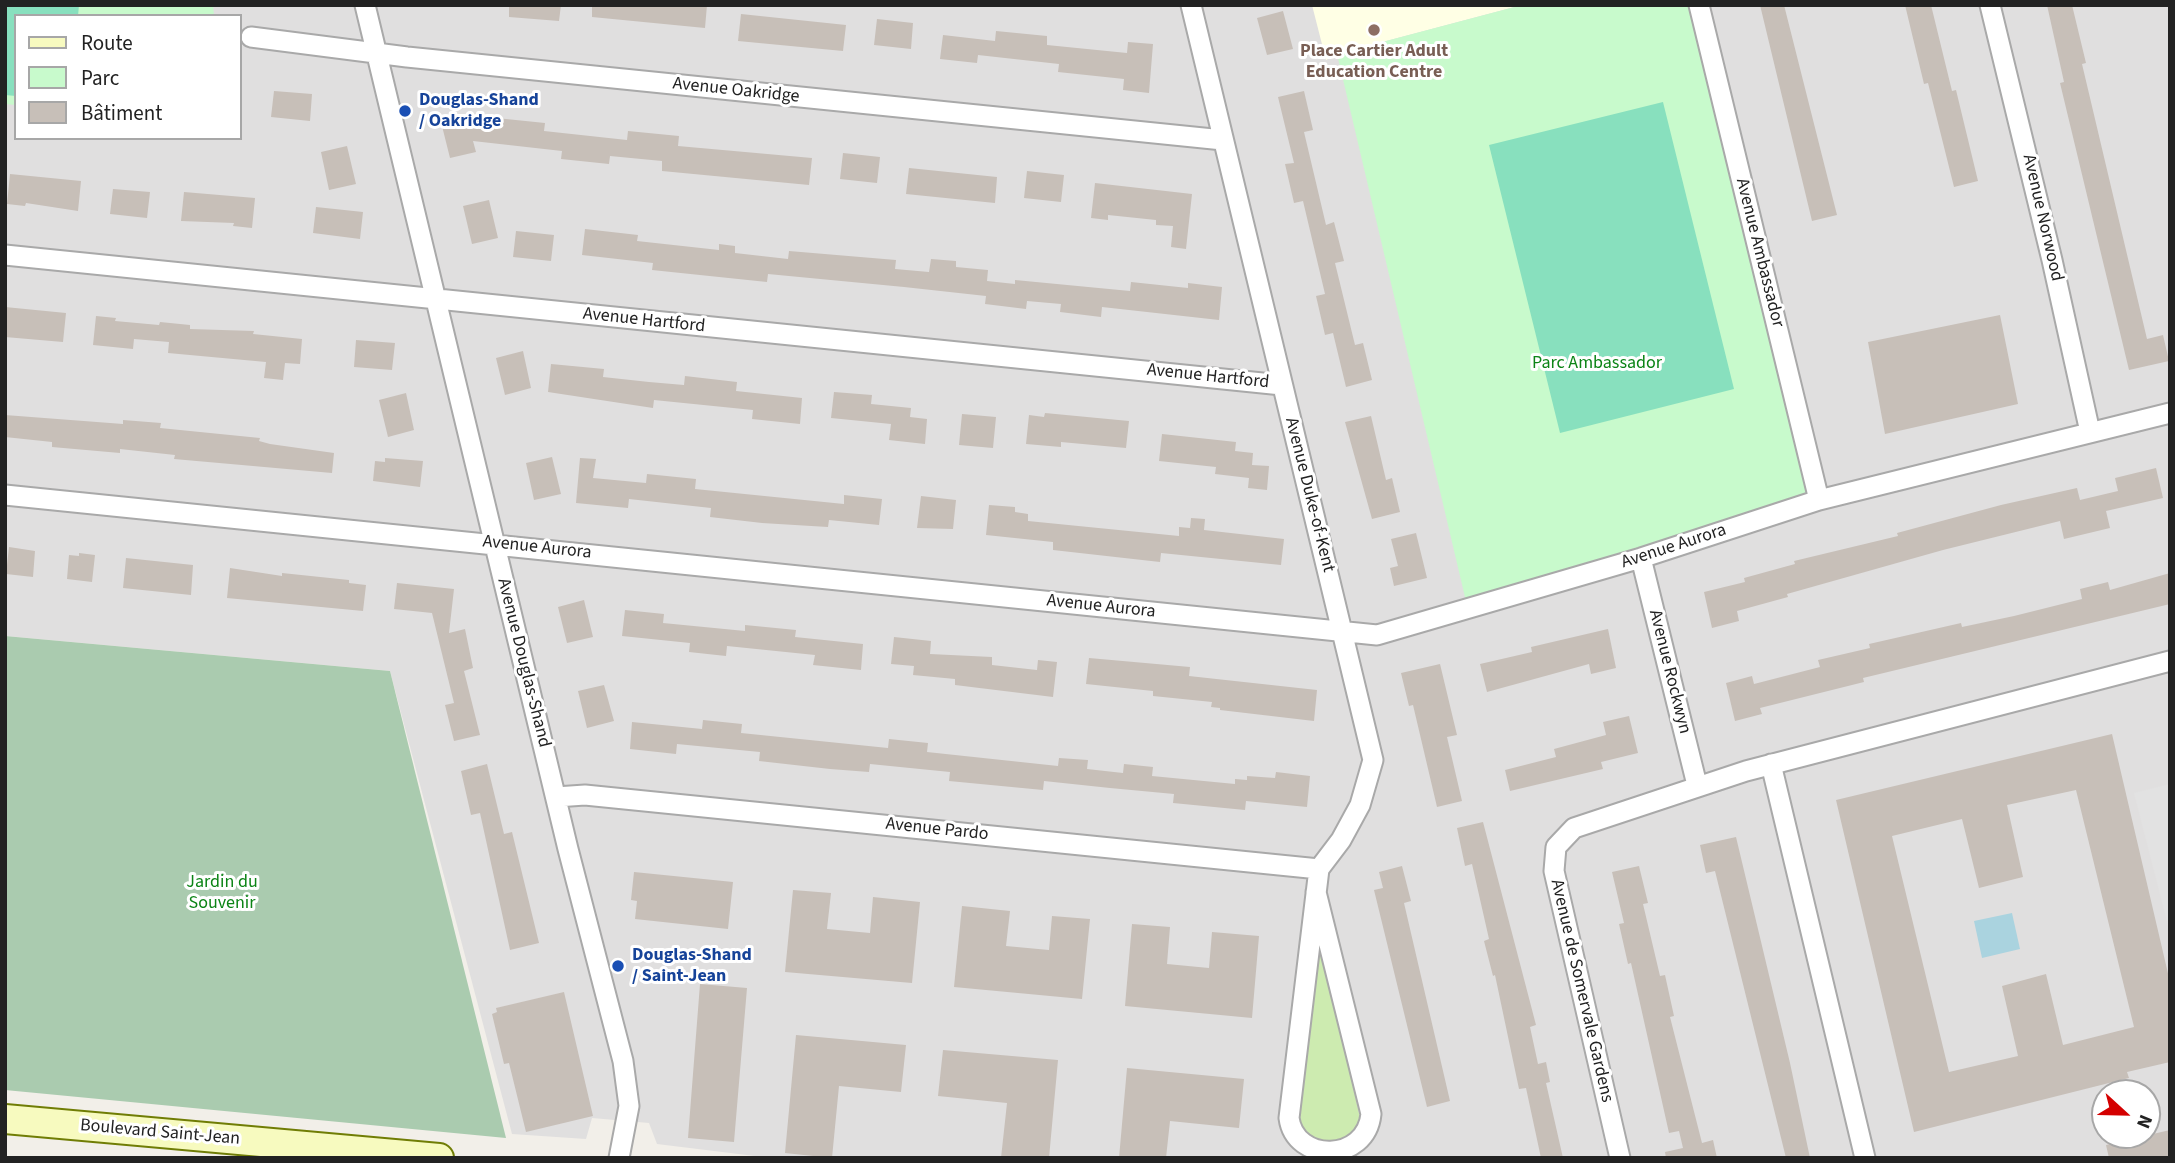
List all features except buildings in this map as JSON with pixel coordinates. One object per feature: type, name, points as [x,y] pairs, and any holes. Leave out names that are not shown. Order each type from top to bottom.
[{"type":"main road","name":"Boulevard Saint-Jean","points":[[5,1119],[439,1158]]},
{"type":"street","name":"Avenue Douglas-Shand","points":[[365,5],[555,797],[626,1075],[629,1106],[619,1158]]},
{"type":"street","name":"Avenue Duke-of-Kent","points":[[1191,5],[1373,760],[1360,805],[1341,839],[1319,869],[1316,892],[1289,1118],[1293,1134],[1303,1147],[1316,1155],[1337,1157],[1359,1146],[1367,1132],[1371,1114],[1316,892]]},
{"type":"street","name":"Avenue Ambassador","points":[[1699,5],[1819,500]]},
{"type":"street","name":"Avenue Norwood","points":[[1990,5],[2052,260],[2090,432]]},
{"type":"street","name":"Avenue Oakridge","points":[[251,37],[376,53],[1223,140]]},
{"type":"street","name":"Avenue Hartford","points":[[5,255],[1282,385]]},
{"type":"street","name":"Avenue Aurora","points":[[5,495],[1377,635],[1641,558],[1819,500],[2170,413]]},
{"type":"street","name":"Avenue Rockwyn","points":[[1641,558],[1697,785]]},
{"type":"street","name":"Avenue de Somervale Gardens","points":[[1620,1158],[1554,871],[1556,847],[1574,828],[1697,785],[1771,764],[2170,661]]},
{"type":"street","points":[[1771,764],[1865,1158]]},
{"type":"street","name":"Avenue Pardo","points":[[555,797],[585,795],[1319,869]]},
{"type":"shaded area","points":[[5,5],[2170,5],[2170,1158],[771,1158],[657,1144],[649,1123],[592,1118],[586,1139],[512,1134],[390,671],[5,636]]},
{"type":"shaded area","name":"Place Cartier Adult Education Centre","points":[[1312,5],[1522,5],[1337,54],[1326,60]]},
{"type":"shaded area","points":[[2170,784],[2170,933],[2134,793]]},
{"type":"green space","points":[[5,5],[213,5],[214,14],[14,14],[14,105],[5,104]]},
{"type":"green space","points":[[5,5],[79,5],[78,14],[14,14],[14,96],[5,95]]},
{"type":"green space","name":"Parc Ambassador","points":[[1522,5],[1694,5],[1819,500],[1468,610],[1337,54]]},
{"type":"green space","points":[[1663,102],[1734,389],[1560,433],[1489,145]]},
{"type":"green space","name":"Jardin du Souvenir","points":[[5,636],[390,671],[506,1138],[5,1090]]},
{"type":"green space","points":[[1314,956],[1323,956],[1360,1118],[1359,1126],[1345,1144],[1308,1140],[1298,1117]]},
{"type":"water","points":[[2012,913],[2020,949],[1982,958],[1974,921]]},
{"type":"place","name":"Place Cartier Adult Education Centre","points":[[1374,30]]},
{"type":"place","name":"Douglas-Shand / Oakridge","points":[[405,111]]},
{"type":"place","name":"Douglas-Shand / Saint-Jean","points":[[618,966]]}]
